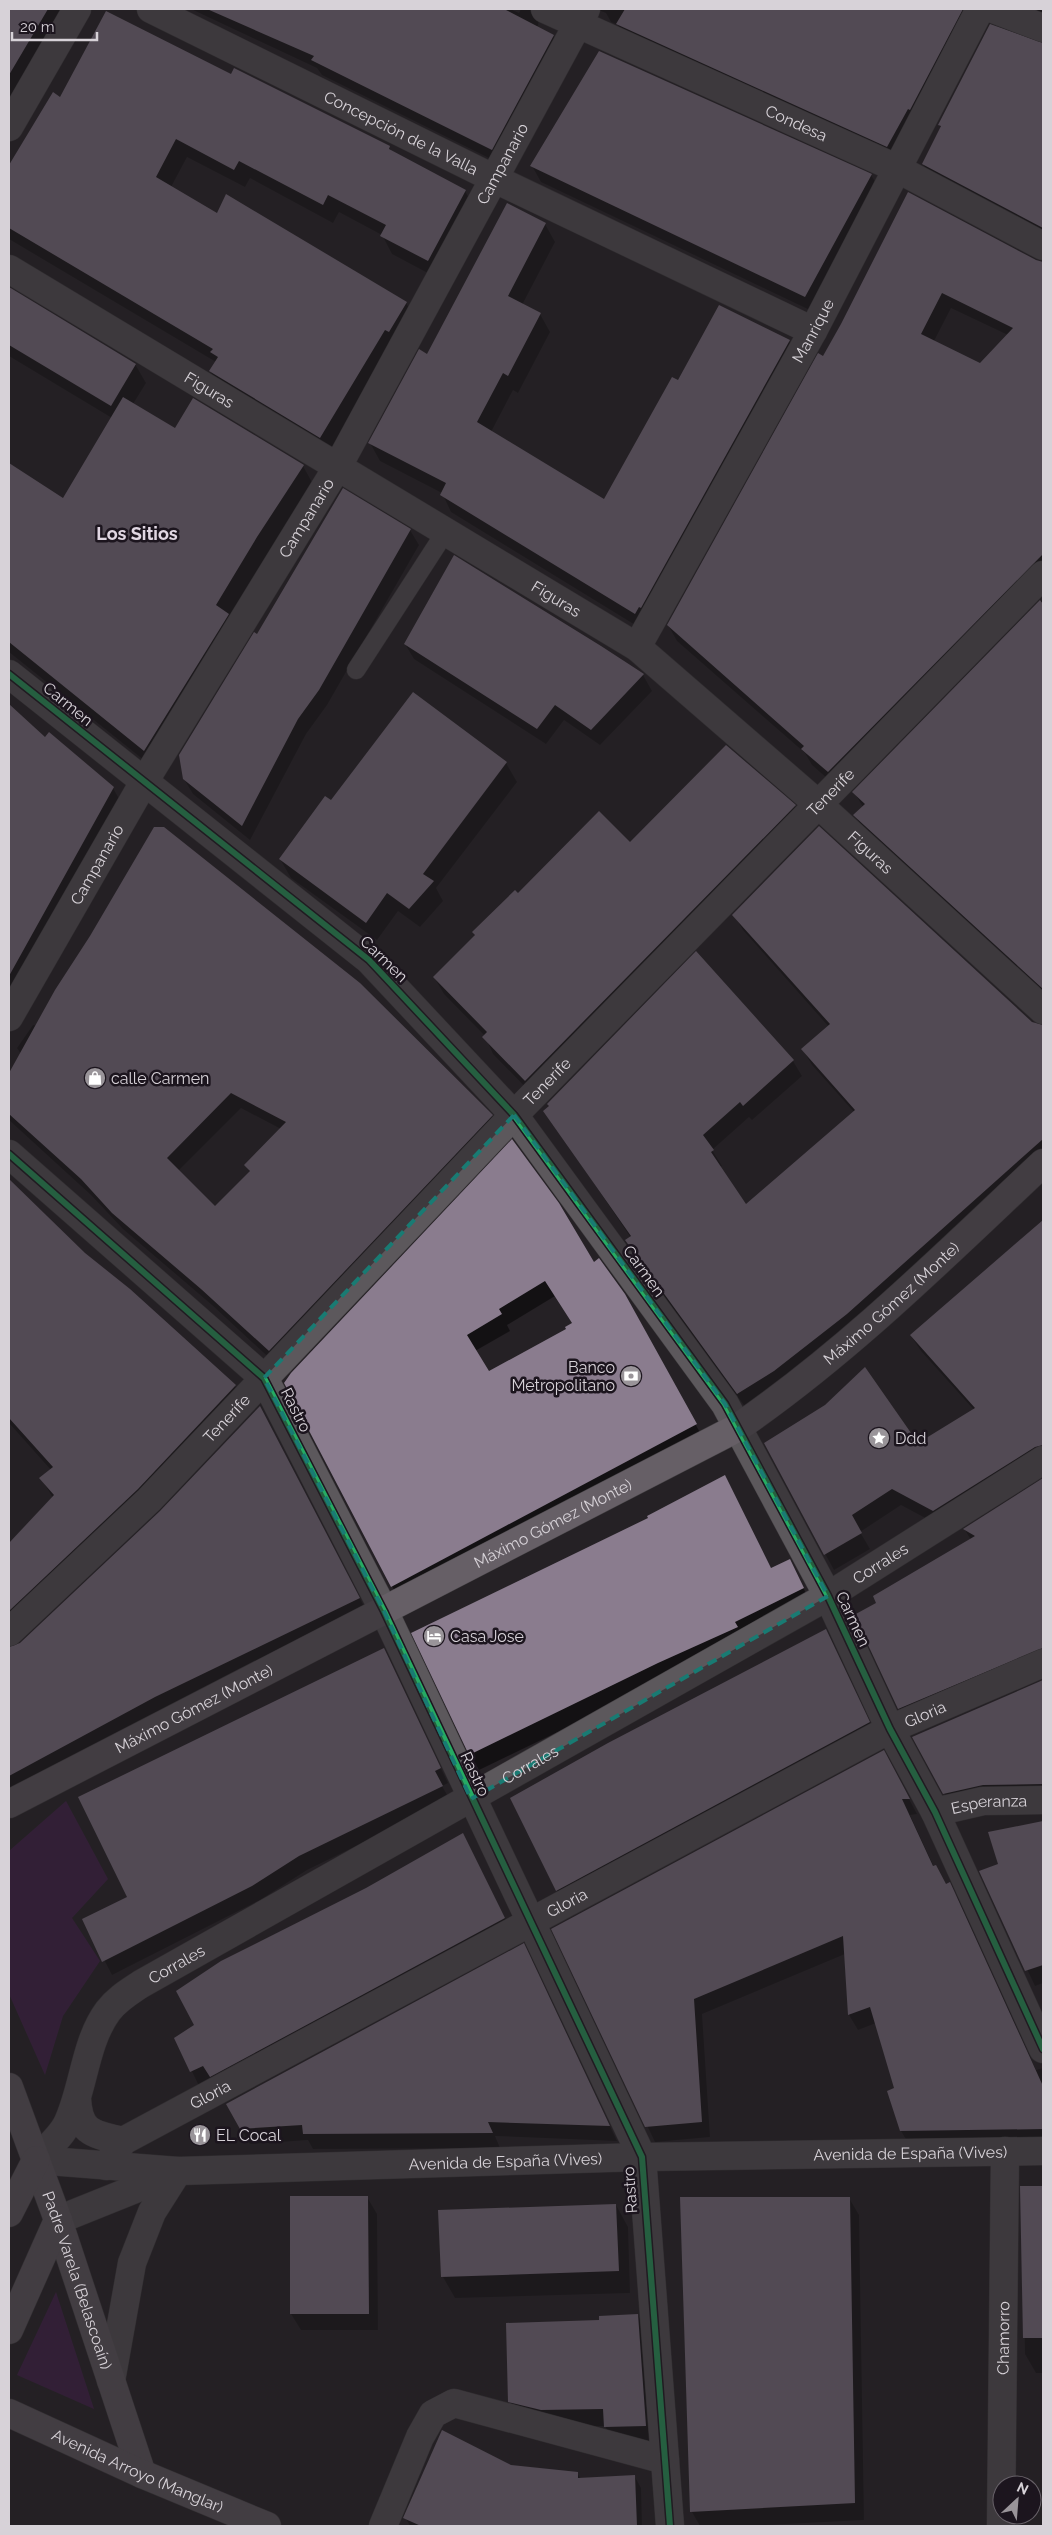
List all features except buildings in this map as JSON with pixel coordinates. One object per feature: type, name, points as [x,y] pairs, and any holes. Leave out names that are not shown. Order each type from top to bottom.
[{"type":"main road","name":"Máximo Gómez (Monte)","points":[[13,1804],[737,1428],[791,1391],[827,1362],[1043,1163]]},
{"type":"main road","name":"Padre Varela (Belascoaín)","points":[[9,2087],[58,2220],[142,2474]]},
{"type":"main road","points":[[9,2213],[36,2160]]},
{"type":"main road","points":[[9,2330],[58,2220]]},
{"type":"main road","name":"Avenida Arroyo (Manglar)","points":[[9,2413],[142,2474],[267,2526]]},
{"type":"street","points":[[9,128],[77,9]]},
{"type":"street","name":"Concepción de la Valla","points":[[151,9],[493,178],[813,331]]},
{"type":"street","name":"Condesa","points":[[545,9],[581,16],[896,168],[1043,246]]},
{"type":"street","name":"Manrique","points":[[637,647],[813,331],[980,9]]},
{"type":"street","points":[[993,9],[1043,28]]},
{"type":"street","name":"Campanario","points":[[9,1017],[144,782],[338,466],[581,16]]},
{"type":"street","name":"Figuras","points":[[9,269],[637,647],[818,804],[1043,1010]]},
{"type":"street","name":"Tenerife","points":[[9,1632],[149,1500],[514,1115],[1043,575]]},
{"type":"street","name":"Carmen","points":[[9,674],[369,960],[514,1115],[725,1404],[828,1596],[890,1729],[935,1812],[1043,2049]]},
{"type":"street","name":"Rastro","points":[[9,1154],[264,1378],[384,1611],[642,2157],[670,2526]]},
{"type":"street","name":"Corrales","points":[[36,2160],[67,2124],[77,2099],[96,2033],[108,2011],[118,2000],[141,1984],[828,1596],[1043,1460]]},
{"type":"street","name":"Gloria","points":[[106,2166],[122,2141],[531,1920],[890,1729],[1043,1663]]},
{"type":"street","name":"Esperanza","points":[[935,1812],[982,1801],[1043,1800]]},
{"type":"street","points":[[77,2099],[78,2117],[86,2129],[122,2141]]},
{"type":"street","name":"Chamorro","points":[[1001,2526],[1005,2151]]},
{"type":"street","name":"Avenida de España (Vives)","points":[[36,2160],[178,2171],[642,2157],[1043,2151]]},
{"type":"street","points":[[111,2381],[132,2263],[152,2212],[178,2171]]},
{"type":"street","name":"Avenida de España (Vives)","points":[[58,2220],[178,2171]]},
{"type":"street","points":[[383,2526],[420,2437],[433,2414],[454,2403],[665,2460]]},
{"type":"lane","points":[[356,670],[446,531]]},
{"type":"highlighted area","points":[[514,1115],[725,1404],[828,1596],[471,1799],[384,1611],[264,1378]]},
{"type":"shaded area","points":[[66,1801],[108,1879],[72,1918],[100,1961],[63,2016],[45,2075],[9,1994],[9,1851]]},
{"type":"shaded area","points":[[56,2292],[94,2409],[17,2375]]},
{"type":"cycle path","points":[[9,674],[369,960],[514,1115],[725,1404],[828,1596],[890,1729],[935,1812],[1043,2049]]},
{"type":"cycle path","points":[[9,1154],[264,1378],[384,1611],[642,2157],[670,2526]]},
{"type":"place","name":"calle Carmen","points":[[95,1078]]},
{"type":"place","name":"Banco Metropolitano","points":[[631,1376]]},
{"type":"place","name":"Ddd","points":[[879,1438]]},
{"type":"place","name":"Casa Jose","points":[[434,1636]]},
{"type":"place","name":"EL Cocal","points":[[200,2135]]},
{"type":"district","name":"Los Sitios","points":[[137,533]]}]
